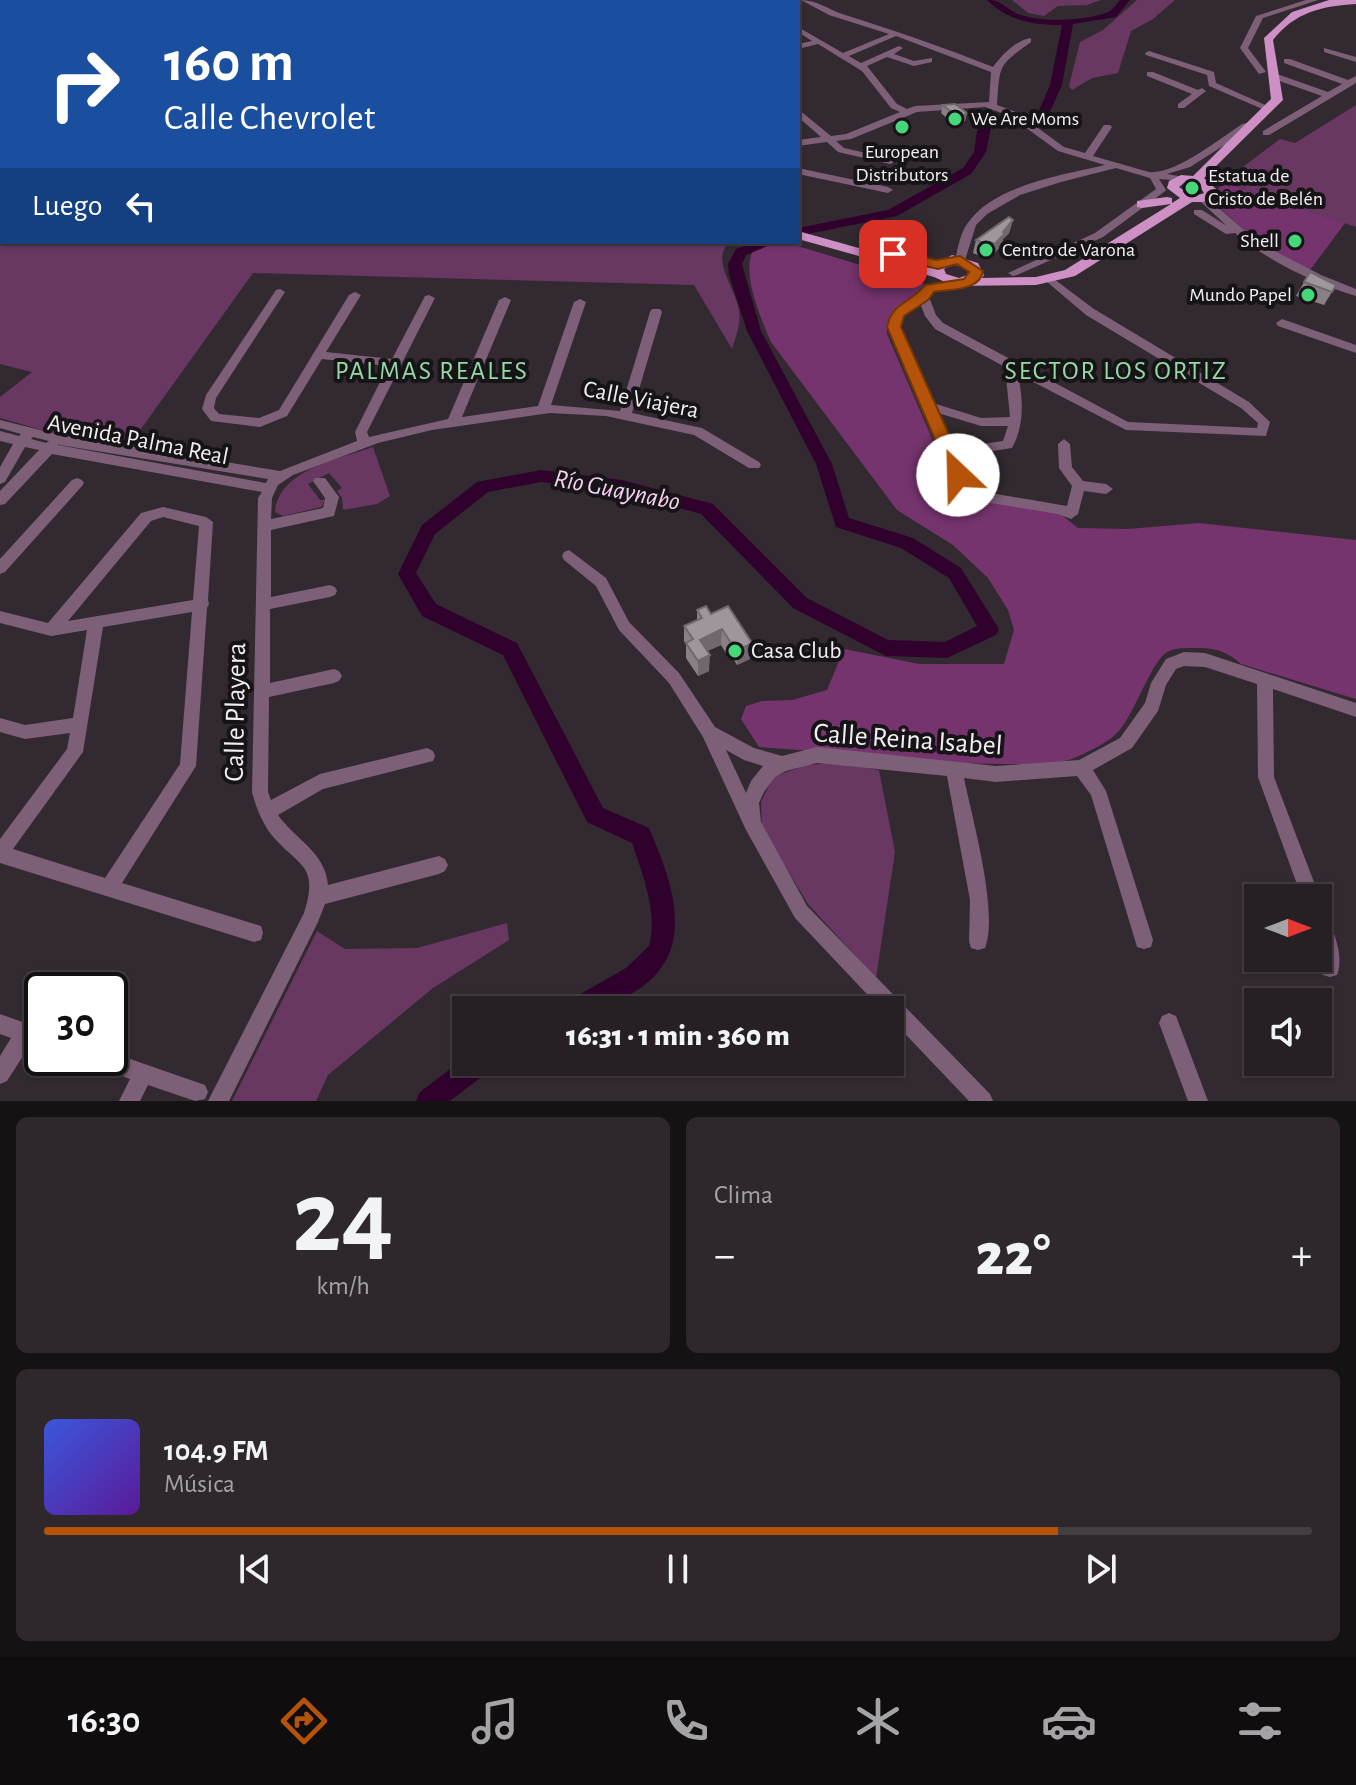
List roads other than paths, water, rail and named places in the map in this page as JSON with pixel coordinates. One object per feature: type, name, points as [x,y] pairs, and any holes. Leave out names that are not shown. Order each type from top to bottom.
[{"type":"main road","points":[[938,269],[945,260],[960,260],[972,275],[1050,279],[1087,264],[1225,166],[1251,125],[1270,109],[1277,95],[1268,40],[1280,22],[1304,9],[1356,1]]},
{"type":"main road","points":[[1142,204],[1188,192]]},
{"type":"main road","points":[[800,235],[938,269],[953,282],[972,275],[1050,270],[1061,266],[1113,239],[1188,192]]},
{"type":"main road","points":[[800,229],[860,249]]},
{"type":"street","points":[[805,0],[832,13],[897,33],[995,71]]},
{"type":"street","points":[[1262,72],[1246,55],[1244,48],[1260,16],[1314,0]]},
{"type":"street","points":[[1260,16],[1280,22]]},
{"type":"street","points":[[800,30],[861,66],[894,106],[906,112]]},
{"type":"street","points":[[845,55],[897,33]]},
{"type":"street","points":[[993,106],[995,71],[1005,57],[1028,40]]},
{"type":"street","points":[[800,46],[820,41]]},
{"type":"street","points":[[861,66],[899,48]]},
{"type":"street","points":[[1327,50],[1356,60]]},
{"type":"street","points":[[1149,53],[1211,74],[1212,84]]},
{"type":"street","points":[[887,54],[914,64],[929,60]]},
{"type":"street","points":[[1287,61],[1352,81]]},
{"type":"street","points":[[1150,74],[1198,93]]},
{"type":"street","points":[[1274,76],[1329,95]]},
{"type":"street","points":[[1266,133],[1352,81]]},
{"type":"street","points":[[1181,106],[1212,84]]},
{"type":"street","points":[[1212,84],[1270,109]]},
{"type":"street","points":[[800,143],[848,137],[906,112],[951,105],[993,106],[1013,114],[1061,149],[1154,176],[1188,192],[1255,245],[1356,293]]},
{"type":"street","points":[[800,114],[841,150],[890,161]]},
{"type":"street","points":[[1154,176],[1187,165],[1251,125]]},
{"type":"street","points":[[1087,158],[1107,127]]},
{"type":"street","points":[[960,260],[973,222],[989,208],[1037,187],[1115,166]]},
{"type":"street","points":[[800,171],[837,176],[888,190]]},
{"type":"street","points":[[1013,273],[1099,235],[1161,190],[1154,176]]},
{"type":"street","points":[[923,297],[939,326],[1126,426],[1262,433],[1264,422],[1245,405],[1090,312],[1050,279]]},
{"type":"street","points":[[953,282],[930,288],[923,297],[897,314],[894,327],[931,407],[948,457],[971,492],[984,497],[1061,509],[1071,514],[1079,485]]},
{"type":"street","points":[[280,292],[210,398],[208,409],[219,419],[255,423],[275,419],[287,409],[355,295]]},
{"type":"street","points":[[364,443],[361,432],[429,298]]},
{"type":"street","points":[[453,423],[505,300]]},
{"type":"street","points":[[543,410],[580,302]]},
{"type":"street","points":[[625,416],[656,312]]},
{"type":"street","points":[[1282,323],[1356,349]]},
{"type":"street","points":[[319,355],[396,363]]},
{"type":"street","points":[[966,450],[1007,445],[1018,409],[1011,364]]},
{"type":"street","points":[[931,407],[981,422],[1014,421]]},
{"type":"street","name":"Calle Viajera","points":[[275,482],[364,443],[453,423],[543,410],[577,409],[625,416],[707,435],[754,465]]},
{"type":"street","points":[[0,424],[26,437],[0,479]]},
{"type":"street","name":"Avenida Palma Real","points":[[0,436],[26,437],[275,482]]},
{"type":"street","points":[[0,500],[53,444]]},
{"type":"street","points":[[1064,444],[1066,468],[1079,485],[1106,489]]},
{"type":"street","points":[[265,526],[329,512],[332,497],[320,481]]},
{"type":"street","name":"Calle Playera","points":[[275,482],[265,498],[260,792],[275,829],[315,865],[322,886],[321,896]]},
{"type":"street","points":[[0,568],[77,483]]},
{"type":"street","points":[[51,630],[146,517],[163,512],[206,522],[188,766],[108,889]]},
{"type":"street","points":[[569,556],[601,582],[624,626],[674,678],[709,732],[752,824],[801,912],[983,1101]]},
{"type":"street","points":[[263,604],[330,591]]},
{"type":"street","points":[[0,617],[51,630],[202,604]]},
{"type":"street","points":[[96,623],[71,760],[0,854],[254,933]]},
{"type":"street","name":"Calle Reina Isabel","points":[[752,824],[751,803],[757,787],[769,772],[782,764],[817,755],[954,772],[1024,774],[1081,768],[1126,743],[1152,706],[1159,683],[1171,664],[1184,659],[1205,660],[1356,710]]},
{"type":"street","points":[[262,692],[334,676]]},
{"type":"street","points":[[1265,679],[1266,777],[1306,884]]},
{"type":"street","points":[[0,725],[25,732],[80,724]]},
{"type":"street","points":[[709,732],[750,755],[782,764]]},
{"type":"street","points":[[267,812],[320,782],[427,756]]},
{"type":"street","points":[[1081,768],[1098,791],[1144,940]]},
{"type":"street","points":[[954,772],[979,900],[978,941]]},
{"type":"street","points":[[218,1101],[321,896],[439,865]]},
{"type":"street","points":[[1169,1023],[1198,1101]]},
{"type":"street","points":[[0,1024],[24,1032]]},
{"type":"street","points":[[0,1074],[24,1047]]},
{"type":"street","points":[[128,1068],[198,1092]]},
{"type":"street","points":[[129,1101],[144,1073]]},
{"type":"waterway","points":[[992,0],[1012,15],[1037,22],[1068,22]]},
{"type":"waterway","points":[[1068,22],[1112,15],[1125,0]]},
{"type":"waterway","name":"Río Guaynabo","points":[[800,232],[892,213],[967,171],[980,152],[987,123],[1041,120],[1056,85],[1068,22]]},
{"type":"waterway","name":"Río Guaynabo","points":[[603,996],[652,963],[660,951],[664,936],[661,901],[641,836],[595,815],[510,649],[429,610],[407,574],[428,530],[483,486],[541,476],[622,486],[707,509],[800,603],[886,648],[947,650],[989,629],[955,573],[907,543],[842,522],[824,464],[754,331],[736,275],[735,264],[741,252],[764,244]]},
{"type":"waterway","name":"Río Guaynabo","points":[[429,1101],[462,1076]]},
{"type":"place","name":"We Are Moms","points":[[955,119]]},
{"type":"place","name":"European Distributors","points":[[902,127]]},
{"type":"place","name":"Estatua de Cristo de Belén","points":[[1192,188]]},
{"type":"place","name":"Shell","points":[[1295,241]]},
{"type":"place","name":"Centro de Varona","points":[[986,250]]},
{"type":"place","name":"Mundo Papel","points":[[1308,295]]},
{"type":"place","name":"Casa Club","points":[[735,651]]},
{"type":"district","name":"PALMAS REALES","points":[[432,371]]},
{"type":"district","name":"SECTOR LOS ORTIZ","points":[[1116,371]]}]
